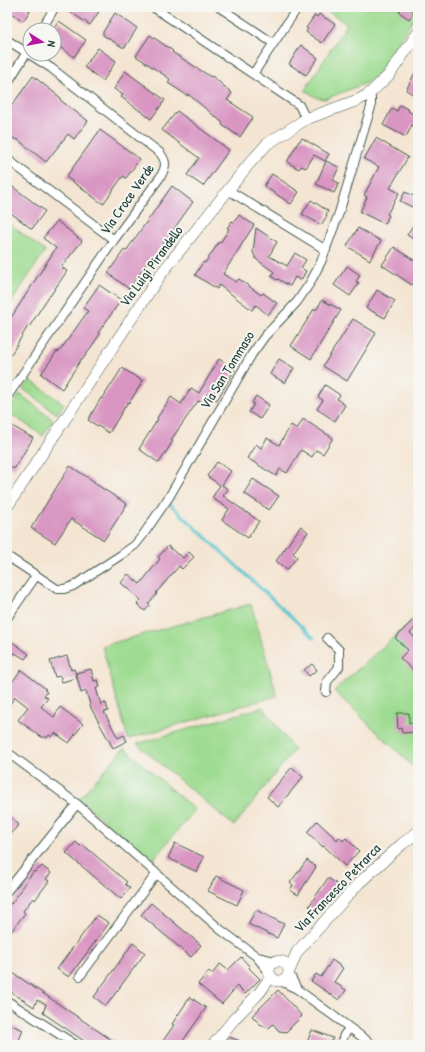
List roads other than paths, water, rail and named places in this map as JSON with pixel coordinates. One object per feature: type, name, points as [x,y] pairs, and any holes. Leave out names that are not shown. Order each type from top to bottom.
[{"type":"street","points":[[46,22],[55,7]]},
{"type":"street","points":[[153,7],[299,105],[306,119]]},
{"type":"street","points":[[219,7],[273,43]]},
{"type":"street","points":[[253,74],[298,7]]},
{"type":"street","points":[[369,94],[389,75],[418,33]]},
{"type":"street","points":[[7,40],[22,47]]},
{"type":"street","points":[[7,84],[22,60]]},
{"type":"street","name":"Via Croce Verde","points":[[7,397],[114,240],[161,176],[165,168],[165,159],[160,153],[43,62]]},
{"type":"street","name":"Via Luigi Pirandello","points":[[7,507],[161,274],[249,164],[267,144],[306,119],[358,100],[369,94]]},
{"type":"street","name":"Via San Tommaso","points":[[7,556],[57,589],[64,589],[73,586],[96,572],[135,545],[169,497],[252,354],[265,336],[297,302],[310,283],[326,250],[339,213],[370,107],[371,98],[369,94]]},
{"type":"street","points":[[7,159],[114,240]]},
{"type":"street","points":[[228,190],[326,250]]},
{"type":"street","points":[[7,618],[36,576]]},
{"type":"street","points":[[326,692],[327,682],[339,667],[339,650],[327,638]]},
{"type":"street","points":[[7,752],[77,804],[221,930],[256,956],[274,977],[296,989],[373,1045]]},
{"type":"street","points":[[7,891],[77,804]]},
{"type":"street","name":"Via Francesco Petrarca","points":[[289,971],[297,952],[359,883],[402,844],[418,832]]},
{"type":"street","points":[[80,976],[156,873]]},
{"type":"street","name":"Via Francesco Petrarca","points":[[276,961],[297,952]]},
{"type":"street","points":[[256,956],[276,961],[281,960],[287,964],[296,989]]},
{"type":"street","points":[[274,977],[270,966],[276,961]]},
{"type":"street","points":[[274,977],[286,978],[289,971]]},
{"type":"street","points":[[213,1045],[235,1018],[274,977]]},
{"type":"street","points":[[9,1002],[76,1045]]},
{"type":"street","points":[[341,1045],[344,1035],[349,1028]]},
{"type":"waterway","points":[[170,504],[314,638]]}]
